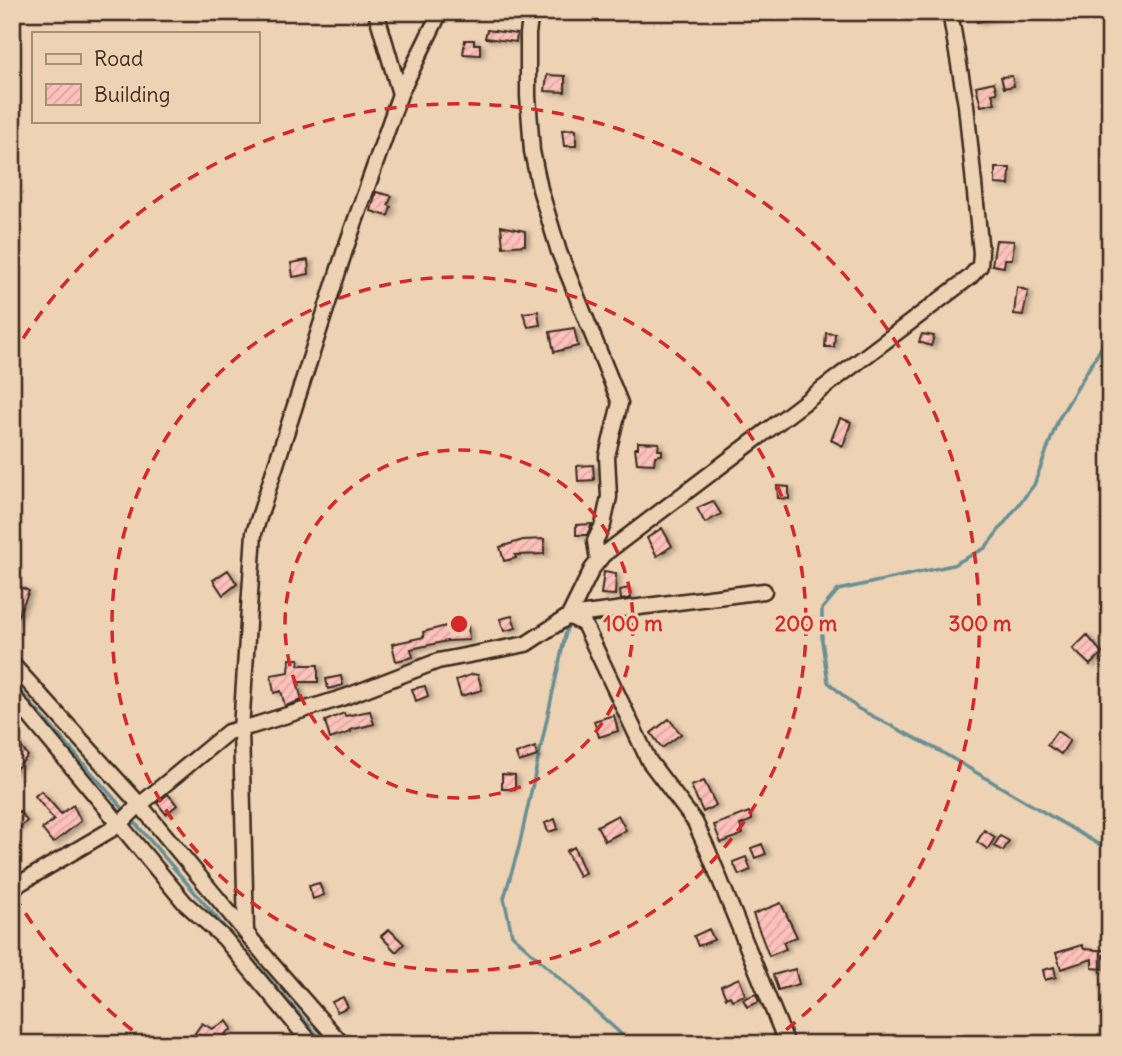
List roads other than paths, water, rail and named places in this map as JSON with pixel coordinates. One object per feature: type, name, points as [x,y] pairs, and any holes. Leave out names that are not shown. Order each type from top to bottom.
[{"type":"street","points":[[376,12],[400,94]]},
{"type":"street","points":[[246,932],[241,729],[254,533],[345,250],[400,94],[440,12]]},
{"type":"street","points":[[531,12],[528,34],[528,96],[532,151],[540,188],[559,252],[620,403],[607,456],[609,497],[603,525],[594,541],[598,561]]},
{"type":"street","points":[[569,616],[592,569],[603,555],[970,277],[980,266],[981,253],[966,105],[950,12]]},
{"type":"street","points":[[12,888],[119,825],[228,732],[345,697],[438,661],[526,644],[569,616],[764,591]]},
{"type":"street","points":[[569,616],[584,624],[649,761],[695,822],[787,1044]]},
{"type":"street","points":[[12,664],[342,1044]]},
{"type":"street","points":[[12,695],[185,903],[224,938],[312,1044]]},
{"type":"waterway","points":[[1110,333],[1058,420],[1034,485],[985,548],[953,565],[838,590],[822,609],[822,641],[828,682],[857,708],[938,750],[1110,851]]},
{"type":"waterway","points":[[567,627],[519,847],[504,898],[512,935],[632,1044]]},
{"type":"waterway","points":[[12,682],[125,811]]},
{"type":"waterway","points":[[130,817],[325,1044]]}]
